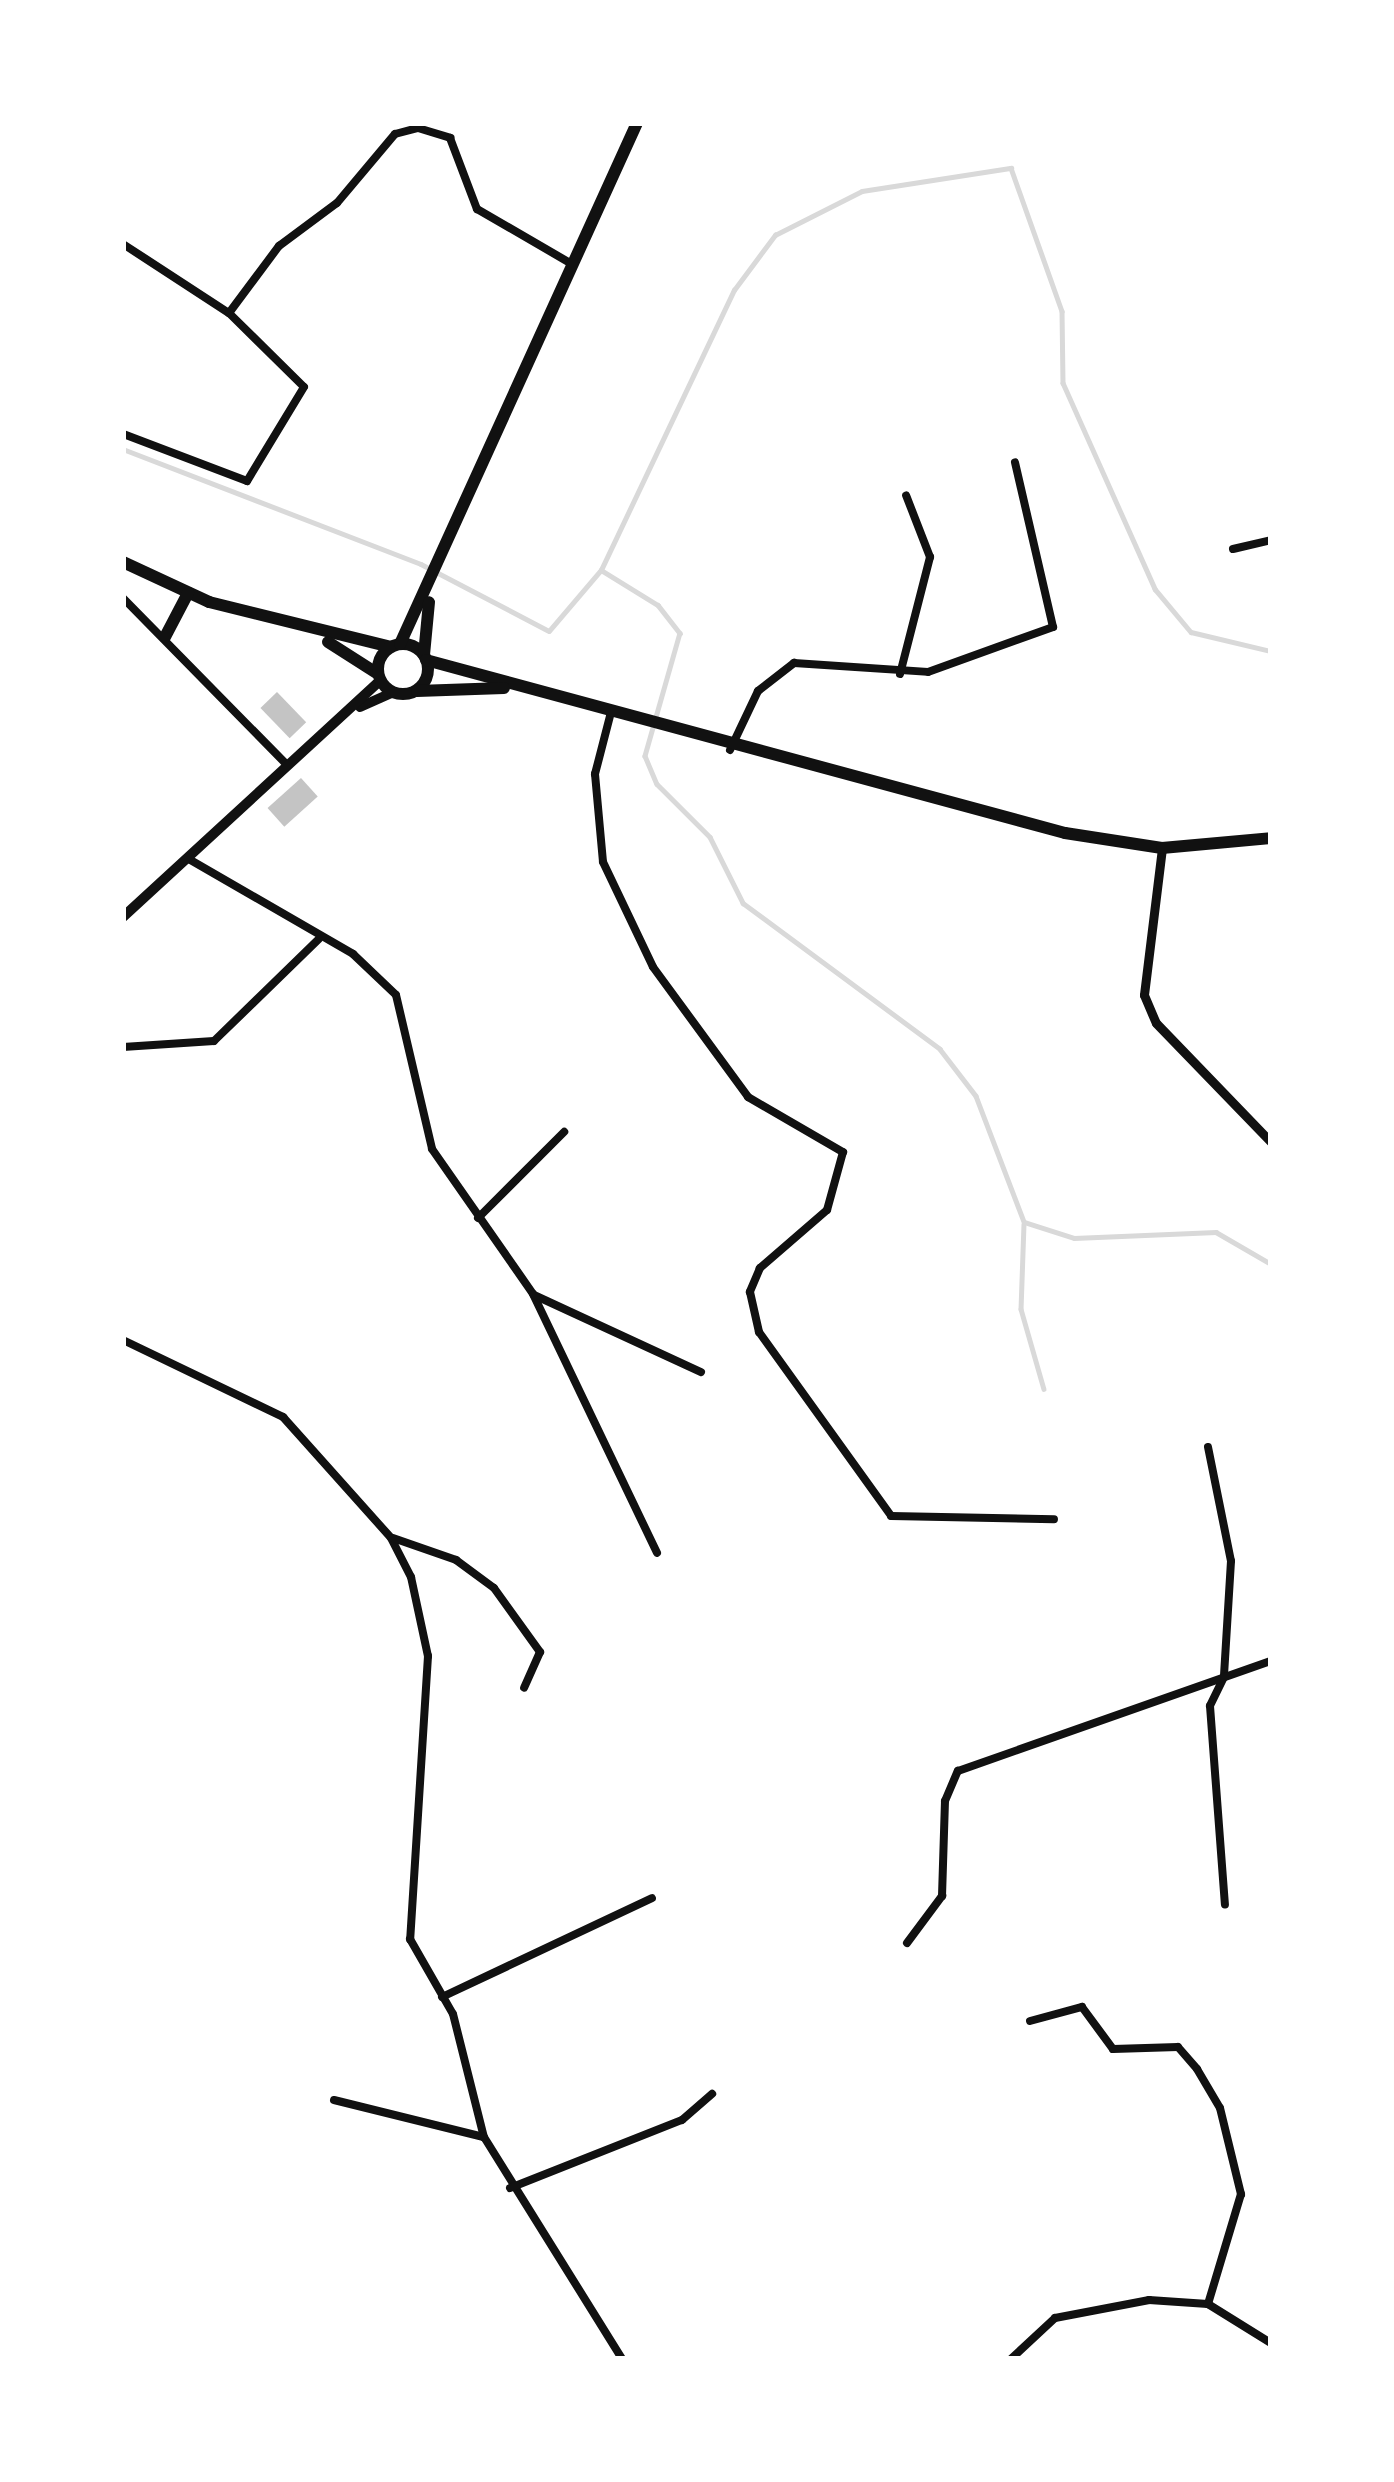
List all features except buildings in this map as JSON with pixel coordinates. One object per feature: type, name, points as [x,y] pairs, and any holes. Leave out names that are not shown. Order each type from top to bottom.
[{"type":"main road","points":[[123,917],[352,711],[379,678],[431,591],[637,123]]},
{"type":"main road","points":[[123,562],[188,593],[322,638],[395,645],[635,724],[730,750],[1162,848],[1271,838]]},
{"type":"main road","points":[[416,691],[425,657],[431,591]]},
{"type":"main road","points":[[165,637],[188,593]]},
{"type":"main road","points":[[322,638],[379,678],[392,693]]},
{"type":"main road","points":[[352,711],[392,693],[517,687]]},
{"type":"street","points":[[229,313],[279,246],[337,202],[395,134],[418,128],[450,138],[477,209],[572,264]]},
{"type":"street","points":[[123,244],[229,313],[304,387],[253,478],[238,482],[123,434]]},
{"type":"street","points":[[730,750],[758,691],[794,663],[900,674],[1053,627],[1015,462]]},
{"type":"street","points":[[900,674],[930,557],[906,495]]},
{"type":"street","points":[[1233,549],[1271,539]]},
{"type":"street","points":[[123,598],[287,765]]},
{"type":"street","points":[[610,716],[594,800],[604,862],[644,950],[748,1097],[843,1152],[827,1210],[760,1268],[750,1292],[759,1332],[891,1516],[1054,1519]]},
{"type":"street","points":[[1162,848],[1144,995],[1156,1023],[1271,1142]]},
{"type":"street","points":[[187,858],[319,939],[396,994],[431,1149],[533,1294],[657,1553]]},
{"type":"street","points":[[123,1047],[214,1042],[319,939]]},
{"type":"street","points":[[478,1218],[564,1132]]},
{"type":"street","points":[[533,1294],[701,1372]]},
{"type":"street","points":[[123,1340],[252,1394],[391,1538],[425,1617],[407,1880],[416,1962],[442,1997],[484,2137],[510,2188],[622,2359]]},
{"type":"street","points":[[1208,1447],[1231,1562],[1224,1676],[1210,1706],[1225,1904]]},
{"type":"street","points":[[391,1538],[456,1559],[494,1588],[540,1652],[524,1688]]},
{"type":"street","points":[[907,1943],[942,1896],[945,1801],[958,1771],[1271,1661]]},
{"type":"street","points":[[442,1997],[652,1898]]},
{"type":"street","points":[[1030,2021],[1082,2007],[1113,2049],[1178,2047],[1197,2068],[1220,2108],[1241,2194],[1208,2304]]},
{"type":"street","points":[[510,2188],[682,2120],[712,2094]]},
{"type":"street","points":[[334,2100],[484,2137]]},
{"type":"street","points":[[1011,2359],[1031,2333],[1091,2307],[1208,2304],[1271,2344]]},
{"type":"waterway","points":[[601,570],[734,290],[775,235],[862,191],[1011,168],[1062,311],[1063,383],[1155,589],[1191,632],[1271,651]]},
{"type":"waterway","points":[[123,449],[421,564],[549,631],[601,570],[658,605],[680,633],[645,756],[657,784],[710,837],[743,903],[940,1049],[976,1096],[1024,1222],[1074,1238],[1216,1232],[1271,1264]]},
{"type":"waterway","points":[[1024,1224],[1021,1309],[1044,1389]]}]
